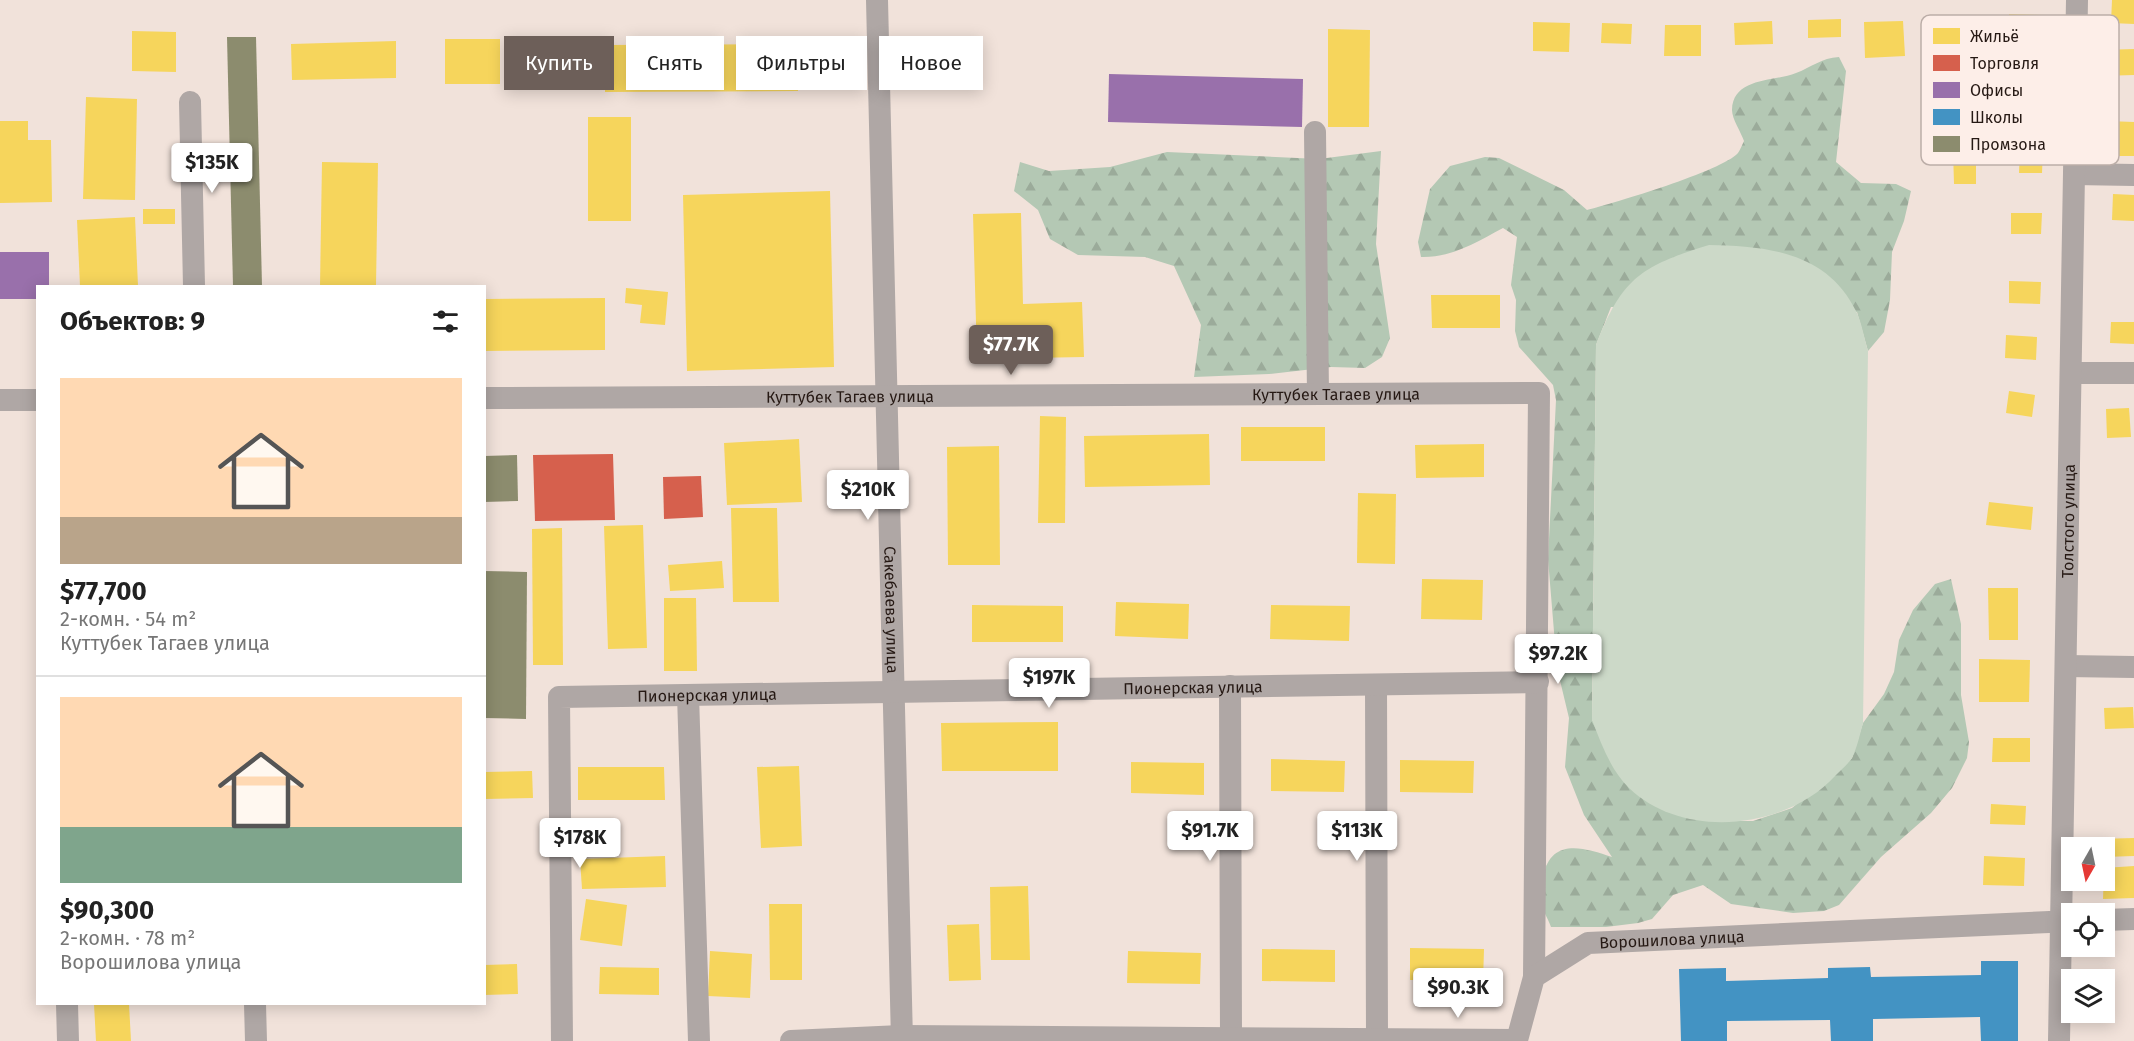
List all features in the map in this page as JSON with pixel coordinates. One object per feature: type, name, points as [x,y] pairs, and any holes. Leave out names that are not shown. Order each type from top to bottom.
[{"type":"street","name":"Сакебаева улица","points":[[877,0],[902,1039]]},
{"type":"street","name":"Толстого улица","points":[[2077,0],[2077,15]]},
{"type":"street","points":[[190,102],[194,285]]},
{"type":"street","points":[[1315,132],[1318,394]]},
{"type":"street","name":"Толстого улица","points":[[2066,903],[2066,666],[2074,165]]},
{"type":"street","points":[[2074,174],[2134,175]]},
{"type":"street","points":[[2071,373],[2134,373]]},
{"type":"street","name":"Куттубек Тагаев улица","points":[[486,398],[1539,393],[1538,682]]},
{"type":"street","points":[[0,400],[36,400]]},
{"type":"street","points":[[2066,666],[2134,667]]},
{"type":"street","points":[[791,1041],[1231,1038],[1517,1040],[1534,977],[1538,682]]},
{"type":"street","name":"Пионерская улица","points":[[562,1041],[559,697],[893,690],[1538,682]]},
{"type":"street","points":[[1376,685],[1377,1039]]},
{"type":"street","points":[[1230,686],[1231,1038]]},
{"type":"street","points":[[688,695],[699,1041]]},
{"type":"street","points":[[2115,920],[2134,919]]},
{"type":"street","name":"Ворошилова улица","points":[[1534,977],[1588,943],[2061,921]]},
{"type":"street","name":"Толстого улица","points":[[2059,1041],[2064,957]]},
{"type":"street","points":[[67,1005],[68,1041]]},
{"type":"street","points":[[255,1005],[256,1041]]},
{"type":"green space","points":[[1839,57],[1846,71],[1836,162],[1861,183],[1896,184],[1911,191],[1904,221],[1892,252],[1890,300],[1884,332],[1868,351],[1857,312],[1611,307],[1596,345],[1592,720],[1709,821],[1753,821],[1792,808],[1852,758],[1863,723],[1884,694],[1894,672],[1899,640],[1913,610],[1935,584],[1951,579],[1961,624],[1961,695],[1969,742],[1967,758],[1952,788],[1931,813],[1881,857],[1839,905],[1824,911],[1793,913],[1731,904],[1703,885],[1673,895],[1652,919],[1638,923],[1606,927],[1551,927],[1539,897],[1547,865],[1553,856],[1569,848],[1579,848],[1612,857],[1584,815],[1565,767],[1569,718],[1557,668],[1548,559],[1556,400],[1553,385],[1519,347],[1515,331],[1516,300],[1511,285],[1517,237],[1503,228],[1474,244],[1453,252],[1421,257],[1418,242],[1430,189],[1450,166],[1485,157],[1499,158],[1564,190],[1587,210],[1642,194],[1711,169],[1738,153],[1744,141],[1732,110],[1734,99],[1747,86],[1787,76],[1822,61]]},
{"type":"green space","points":[[1381,151],[1376,244],[1390,338],[1382,357],[1365,368],[1331,367],[1269,374],[1194,377],[1201,325],[1174,266],[1145,257],[1078,255],[1050,239],[1038,210],[1014,191],[1020,162],[1049,171],[1110,167],[1167,152],[1319,159]]},
{"type":"green space","points":[[1709,245],[1752,247],[1793,256],[1812,264],[1844,291],[1858,316],[1868,351],[1863,723],[1858,741],[1850,760],[1816,793],[1791,807],[1764,817],[1735,822],[1706,821],[1678,816],[1652,805],[1622,781],[1607,756],[1592,720],[1596,345],[1615,304],[1625,289],[1637,278],[1666,260]]},
{"type":"building: Жильё","points":[[2112,0],[2134,0],[2134,24],[2119,23],[2119,15],[2111,15]]},
{"type":"building: Жильё","points":[[1841,19],[1841,37],[1808,38],[1808,20]]},
{"type":"building: Жильё","points":[[1772,21],[1773,44],[1735,45],[1734,23]]},
{"type":"building: Жильё","points":[[1903,21],[1905,56],[1865,58],[1864,22]]},
{"type":"building: Жильё","points":[[1533,22],[1570,23],[1569,52],[1533,51]]},
{"type":"building: Жильё","points":[[1602,23],[1632,24],[1631,44],[1601,43]]},
{"type":"building: Жильё","points":[[1665,25],[1701,25],[1701,56],[1664,56]]},
{"type":"building: Жильё","points":[[1328,29],[1370,30],[1369,127],[1328,127]]},
{"type":"building: Жильё","points":[[132,31],[176,32],[176,72],[132,71]]},
{"type":"building: Жильё","points":[[445,39],[500,39],[500,84],[445,84]]},
{"type":"building: Жильё","points":[[396,41],[396,78],[292,80],[291,44]]},
{"type":"building: Жильё","points":[[724,44],[736,44],[736,90],[798,91],[605,92],[605,90],[614,90],[614,45],[626,45],[626,90],[724,90]]},
{"type":"building: Жильё","points":[[2119,49],[2134,49],[2134,75],[2119,75]]},
{"type":"building: Жильё","points":[[86,97],[137,99],[135,200],[83,199]]},
{"type":"building: Жильё","points":[[588,117],[631,117],[631,221],[588,221]]},
{"type":"building: Жильё","points":[[0,121],[28,121],[28,140],[51,140],[52,202],[0,203]]},
{"type":"building: Жильё","points":[[2119,121],[2134,122],[2134,156],[2119,156]]},
{"type":"building: Жильё","points":[[322,162],[378,163],[376,285],[320,285]]},
{"type":"building: Жильё","points":[[1953,165],[1976,165],[1976,184],[1954,184]]},
{"type":"building: Жильё","points":[[2019,165],[2042,165],[2042,173],[2019,173]]},
{"type":"building: Жильё","points":[[830,191],[834,367],[687,371],[683,195]]},
{"type":"building: Жильё","points":[[2113,194],[2134,195],[2134,221],[2112,220]]},
{"type":"building: Жильё","points":[[143,209],[175,209],[175,224],[143,224]]},
{"type":"building: Жильё","points":[[1021,213],[1023,304],[1082,302],[1084,357],[977,359],[973,214]]},
{"type":"building: Жильё","points":[[2011,213],[2042,213],[2041,234],[2011,234]]},
{"type":"building: Жильё","points":[[135,217],[138,285],[80,285],[77,220]]},
{"type":"building: Жильё","points":[[2009,281],[2041,282],[2040,304],[2009,303]]},
{"type":"building: Жильё","points":[[626,288],[668,292],[665,325],[640,323],[642,305],[625,303]]},
{"type":"building: Жильё","points":[[1431,295],[1500,295],[1500,328],[1432,328]]},
{"type":"building: Жильё","points":[[605,298],[605,350],[486,351],[486,299]]},
{"type":"building: Жильё","points":[[2111,322],[2134,322],[2134,344],[2110,343]]},
{"type":"building: Жильё","points":[[2006,335],[2037,337],[2036,360],[2005,358]]},
{"type":"building: Жильё","points":[[2009,391],[2035,395],[2032,417],[2006,413]]},
{"type":"building: Жильё","points":[[2129,408],[2131,437],[2107,438],[2106,409]]},
{"type":"building: Жильё","points":[[1040,416],[1066,417],[1065,523],[1038,523]]},
{"type":"building: Жильё","points":[[1241,427],[1325,427],[1325,461],[1241,461]]},
{"type":"building: Жильё","points":[[1209,434],[1210,485],[1085,487],[1084,436]]},
{"type":"building: Жильё","points":[[799,439],[802,502],[727,505],[724,443]]},
{"type":"building: Жильё","points":[[1484,444],[1484,477],[1416,478],[1415,445]]},
{"type":"building: Жильё","points":[[999,446],[1000,565],[948,565],[947,447]]},
{"type":"building: Жильё","points":[[1358,493],[1396,494],[1395,564],[1357,563]]},
{"type":"building: Жильё","points":[[1989,502],[2033,507],[2031,530],[1986,525]]},
{"type":"building: Жильё","points":[[731,508],[777,508],[779,602],[733,602]]},
{"type":"building: Жильё","points":[[643,525],[647,648],[608,649],[604,526]]},
{"type":"building: Жильё","points":[[562,528],[563,665],[533,665],[532,529]]},
{"type":"building: Жильё","points":[[722,561],[724,588],[670,591],[668,565]]},
{"type":"building: Жильё","points":[[1422,579],[1483,580],[1482,620],[1421,619]]},
{"type":"building: Жильё","points":[[1988,588],[2018,588],[2018,640],[1989,640]]},
{"type":"building: Жильё","points":[[664,598],[696,598],[697,671],[664,671]]},
{"type":"building: Жильё","points":[[1116,602],[1189,604],[1188,639],[1115,636]]},
{"type":"building: Жильё","points":[[972,605],[1063,606],[1063,642],[972,642]]},
{"type":"building: Жильё","points":[[1271,605],[1350,606],[1349,641],[1270,639]]},
{"type":"building: Жильё","points":[[1979,659],[2030,660],[2029,702],[1979,702]]},
{"type":"building: Жильё","points":[[2133,707],[2134,728],[2105,729],[2104,708]]},
{"type":"building: Жильё","points":[[1058,722],[1058,771],[942,771],[941,723]]},
{"type":"building: Жильё","points":[[1993,738],[2030,738],[2030,762],[1992,762]]},
{"type":"building: Жильё","points":[[1271,759],[1345,761],[1344,792],[1271,791]]},
{"type":"building: Жильё","points":[[1400,760],[1474,761],[1473,793],[1400,792]]},
{"type":"building: Жильё","points":[[1131,762],[1204,763],[1204,795],[1131,793]]},
{"type":"building: Жильё","points":[[799,766],[802,846],[761,848],[757,767]]},
{"type":"building: Жильё","points":[[578,767],[664,767],[665,800],[578,800]]},
{"type":"building: Жильё","points":[[532,771],[533,798],[486,799],[486,772]]},
{"type":"building: Жильё","points":[[1991,804],[2026,806],[2025,825],[1990,824]]},
{"type":"building: Жильё","points":[[2134,838],[2134,856],[2115,857],[2115,839]]},
{"type":"building: Жильё","points":[[665,856],[666,887],[582,889],[580,859]]},
{"type":"building: Жильё","points":[[1984,856],[2025,858],[2024,886],[1983,885]]},
{"type":"building: Жильё","points":[[2134,866],[2134,898],[2103,899],[2103,891],[2115,891],[2115,867]]},
{"type":"building: Жильё","points":[[1028,886],[1030,960],[991,960],[990,887]]},
{"type":"building: Жильё","points":[[586,899],[627,905],[622,946],[580,940]]},
{"type":"building: Жильё","points":[[769,904],[802,904],[802,980],[770,980]]},
{"type":"building: Жильё","points":[[979,924],[981,980],[949,981],[947,925]]},
{"type":"building: Жильё","points":[[1410,948],[1484,949],[1483,981],[1410,980]]},
{"type":"building: Жильё","points":[[1262,949],[1335,950],[1335,982],[1262,981]]},
{"type":"building: Жильё","points":[[710,951],[752,954],[750,998],[708,996]]},
{"type":"building: Жильё","points":[[1128,951],[1201,953],[1200,984],[1127,983]]},
{"type":"building: Жильё","points":[[517,964],[518,994],[486,995],[486,965]]},
{"type":"building: Жильё","points":[[600,967],[659,968],[659,995],[599,994]]},
{"type":"building: Жильё","points":[[94,1005],[129,1005],[131,1041],[96,1041]]},
{"type":"building: Торговля","points":[[613,454],[615,520],[535,521],[533,455]]},
{"type":"building: Торговля","points":[[701,476],[703,517],[664,519],[663,477]]},
{"type":"building: Офисы","points":[[1109,74],[1303,79],[1302,127],[1108,122]]},
{"type":"building: Офисы","points":[[0,252],[49,252],[49,285],[36,285],[36,299],[0,299]]},
{"type":"building: Школы","points":[[1981,961],[2018,961],[2018,1041],[1981,1041],[1980,1017],[1873,1019],[1873,1041],[1831,1041],[1830,1020],[1727,1021],[1727,1041],[1681,1041],[1679,969],[1726,968],[1726,981],[1828,978],[1828,968],[1870,967],[1871,977],[1981,975]]},
{"type":"building: Промзона","points":[[227,37],[256,37],[262,285],[233,285]]},
{"type":"building: Промзона","points":[[517,455],[518,501],[486,502],[486,456]]},
{"type":"building: Промзона","points":[[486,571],[527,572],[526,719],[486,718]]}]
